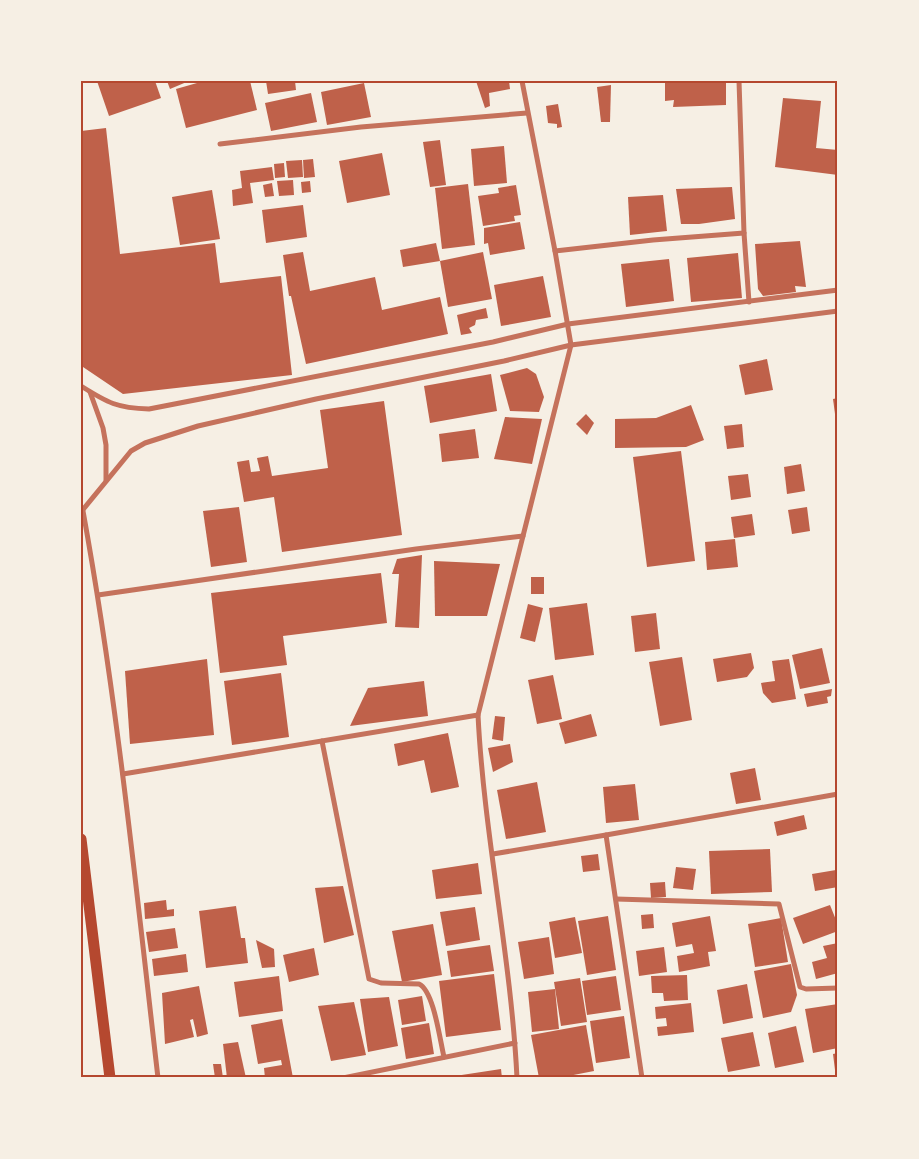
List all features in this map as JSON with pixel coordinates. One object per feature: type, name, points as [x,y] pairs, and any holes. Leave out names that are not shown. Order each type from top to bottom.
[{"type":"highway","points":[[81,839],[110,1078]]},
{"type":"street","points":[[517,1078],[515,1043],[493,854],[480,767],[478,715],[571,345],[555,250],[522,81]]},
{"type":"street","points":[[739,81],[748,302]]},
{"type":"street","points":[[220,144],[361,127],[527,113]]},
{"type":"street","points":[[555,250],[744,233]]},
{"type":"street","points":[[81,386],[109,403],[128,408],[150,410],[493,342],[568,324],[838,290]]},
{"type":"street","points":[[158,1078],[123,774],[98,595],[82,511],[131,451],[144,443],[198,426],[571,345],[838,311]]},
{"type":"street","points":[[90,392],[103,428],[106,445],[106,480]]},
{"type":"street","points":[[98,595],[416,549],[523,536]]},
{"type":"street","points":[[123,774],[478,715]]},
{"type":"street","points":[[322,741],[370,979],[381,983],[419,984],[424,986],[430,996],[444,1057]]},
{"type":"street","points":[[493,854],[838,794]]},
{"type":"street","points":[[606,835],[642,1078]]},
{"type":"street","points":[[616,899],[779,904],[800,987],[806,990],[838,988]]},
{"type":"street","points":[[343,1078],[515,1043]]},
{"type":"building","points":[[97,81],[155,81],[161,98],[109,116]]},
{"type":"building","points":[[167,81],[189,81],[170,89]]},
{"type":"building","points":[[204,81],[250,81],[257,110],[186,128],[176,89]]},
{"type":"building","points":[[266,81],[295,81],[296,90],[268,94]]},
{"type":"building","points":[[476,81],[509,81],[510,89],[489,93],[490,106],[485,108]]},
{"type":"building","points":[[665,81],[726,81],[726,105],[673,107],[674,100],[665,101]]},
{"type":"building","points":[[364,83],[371,117],[327,125],[321,92]]},
{"type":"building","points":[[611,85],[610,122],[601,122],[597,87]]},
{"type":"building","points":[[311,93],[317,122],[271,131],[265,103]]},
{"type":"building","points":[[783,98],[821,101],[816,148],[838,150],[838,175],[775,167]]},
{"type":"building","points":[[558,104],[562,127],[557,128],[557,124],[548,123],[546,106]]},
{"type":"building","points":[[106,128],[120,254],[215,243],[220,283],[281,276],[292,375],[123,394],[83,367],[81,353],[81,131]]},
{"type":"building","points":[[440,140],[446,185],[430,187],[423,142]]},
{"type":"building","points":[[504,146],[507,183],[474,186],[471,149]]},
{"type":"building","points":[[382,153],[390,195],[347,203],[339,161]]},
{"type":"building","points":[[313,159],[315,177],[304,178],[303,160]]},
{"type":"building","points":[[302,160],[303,177],[288,178],[286,161]]},
{"type":"building","points":[[284,163],[285,177],[275,178],[274,164]]},
{"type":"building","points":[[272,167],[274,180],[250,183],[253,203],[233,206],[232,190],[242,188],[240,171]]},
{"type":"building","points":[[293,180],[294,195],[279,196],[277,181]]},
{"type":"building","points":[[310,181],[311,192],[302,193],[301,182]]},
{"type":"building","points":[[272,183],[274,196],[265,197],[263,185]]},
{"type":"building","points":[[468,184],[475,245],[442,249],[435,188]]},
{"type":"building","points":[[516,185],[521,215],[514,216],[515,221],[483,226],[478,196],[499,193],[498,188]]},
{"type":"building","points":[[732,187],[735,219],[699,224],[681,224],[676,189]]},
{"type":"building","points":[[212,190],[220,239],[180,245],[172,197]]},
{"type":"building","points":[[663,195],[667,231],[630,235],[628,197]]},
{"type":"building","points":[[303,205],[307,237],[266,243],[262,210]]},
{"type":"building","points":[[520,222],[525,249],[490,255],[488,243],[484,244],[484,228]]},
{"type":"building","points":[[800,241],[806,287],[795,286],[796,292],[763,296],[758,289],[755,244]]},
{"type":"building","points":[[436,243],[440,261],[403,267],[400,250]]},
{"type":"building","points":[[303,252],[310,291],[375,277],[382,310],[440,297],[448,334],[306,364],[291,296],[289,296],[283,255]]},
{"type":"building","points":[[483,252],[492,299],[448,307],[440,261]]},
{"type":"building","points":[[738,253],[742,298],[691,302],[687,258]]},
{"type":"building","points":[[669,259],[674,301],[626,307],[621,264]]},
{"type":"building","points":[[543,276],[551,317],[501,326],[494,285]]},
{"type":"building","points":[[486,308],[488,318],[476,320],[475,325],[469,328],[472,333],[461,335],[457,315]]},
{"type":"building","points":[[767,359],[773,390],[745,395],[739,365]]},
{"type":"building","points":[[527,368],[536,374],[544,397],[539,412],[510,411],[500,375]]},
{"type":"building","points":[[491,374],[497,411],[430,423],[424,386]]},
{"type":"building","points":[[838,398],[838,429],[837,429],[833,399]]},
{"type":"building","points":[[384,401],[402,535],[282,552],[274,497],[244,502],[237,462],[249,460],[251,472],[260,471],[257,458],[268,456],[272,476],[328,468],[320,410]]},
{"type":"building","points":[[691,405],[704,440],[686,447],[615,448],[615,419],[656,418]]},
{"type":"building","points":[[586,414],[594,423],[587,435],[576,424]]},
{"type":"building","points":[[505,417],[542,419],[532,464],[494,459]]},
{"type":"building","points":[[742,424],[744,447],[727,449],[724,426]]},
{"type":"building","points":[[475,429],[479,458],[442,462],[439,434]]},
{"type":"building","points":[[681,451],[695,561],[647,567],[633,457]]},
{"type":"building","points":[[801,464],[805,491],[787,494],[784,467]]},
{"type":"building","points":[[748,474],[751,497],[731,500],[728,476]]},
{"type":"building","points":[[239,507],[247,562],[211,567],[203,511]]},
{"type":"building","points":[[807,507],[810,531],[792,534],[788,510]]},
{"type":"building","points":[[752,514],[755,535],[734,538],[731,517]]},
{"type":"building","points":[[735,539],[738,567],[707,570],[705,542]]},
{"type":"building","points":[[422,555],[419,628],[395,627],[399,574],[392,574],[397,559]]},
{"type":"building","points":[[434,561],[500,564],[487,616],[435,616]]},
{"type":"building","points":[[381,573],[387,623],[283,636],[287,665],[220,673],[211,593]]},
{"type":"building","points":[[531,577],[544,577],[544,594],[531,594]]},
{"type":"building","points":[[587,603],[594,655],[555,660],[549,608]]},
{"type":"building","points":[[528,604],[543,608],[535,642],[520,638]]},
{"type":"building","points":[[656,613],[660,649],[635,652],[631,616]]},
{"type":"building","points":[[822,648],[830,683],[800,689],[792,655]]},
{"type":"building","points":[[751,653],[754,668],[747,677],[717,682],[713,659]]},
{"type":"building","points":[[682,657],[692,720],[660,726],[649,662]]},
{"type":"building","points":[[207,659],[214,735],[130,744],[125,671]]},
{"type":"building","points":[[789,659],[796,699],[772,703],[763,693],[761,683],[775,681],[772,661]]},
{"type":"building","points":[[281,673],[289,737],[232,745],[224,681]]},
{"type":"building","points":[[553,675],[562,719],[537,724],[528,680]]},
{"type":"building","points":[[424,681],[428,716],[350,726],[368,688]]},
{"type":"building","points":[[832,689],[831,696],[827,697],[828,703],[807,707],[804,694]]},
{"type":"building","points":[[591,714],[597,736],[565,744],[559,723]]},
{"type":"building","points":[[495,716],[505,717],[503,741],[492,739]]},
{"type":"building","points":[[448,733],[459,787],[431,793],[424,760],[398,766],[394,744]]},
{"type":"building","points":[[510,744],[513,762],[493,772],[488,748]]},
{"type":"building","points":[[755,768],[761,800],[736,804],[730,773]]},
{"type":"building","points":[[537,782],[546,832],[506,839],[497,790]]},
{"type":"building","points":[[635,784],[639,820],[606,823],[603,787]]},
{"type":"building","points":[[804,815],[807,829],[777,836],[774,822]]},
{"type":"building","points":[[770,849],[772,892],[711,894],[709,851]]},
{"type":"building","points":[[598,854],[600,870],[583,872],[581,856]]},
{"type":"building","points":[[478,863],[482,894],[436,899],[432,870]]},
{"type":"building","points":[[676,867],[696,869],[693,890],[673,888]]},
{"type":"building","points":[[836,870],[838,887],[815,891],[812,874]]},
{"type":"building","points":[[665,882],[666,897],[651,898],[650,883]]},
{"type":"building","points":[[343,886],[354,935],[324,943],[315,888]]},
{"type":"building","points":[[166,900],[167,910],[174,909],[174,916],[145,919],[144,903]]},
{"type":"building","points":[[830,905],[838,925],[838,931],[803,944],[793,918]]},
{"type":"building","points":[[236,906],[241,938],[245,938],[248,963],[206,968],[199,911]]},
{"type":"building","points":[[475,907],[480,940],[446,946],[440,912]]},
{"type":"building","points":[[653,914],[654,928],[642,929],[641,915]]},
{"type":"building","points":[[608,916],[616,970],[587,975],[578,921]]},
{"type":"building","points":[[710,916],[716,951],[708,952],[710,966],[679,972],[677,956],[694,953],[692,944],[676,947],[672,923]]},
{"type":"building","points":[[575,917],[582,953],[555,958],[549,922]]},
{"type":"building","points":[[781,918],[788,962],[755,967],[748,924]]},
{"type":"building","points":[[433,924],[442,975],[402,982],[392,931]]},
{"type":"building","points":[[175,928],[178,948],[149,952],[146,932]]},
{"type":"building","points":[[549,937],[554,974],[524,979],[518,942]]},
{"type":"building","points":[[256,940],[274,949],[275,967],[262,968]]},
{"type":"building","points":[[838,943],[838,973],[816,979],[812,962],[827,958],[823,946]]},
{"type":"building","points":[[490,945],[494,971],[451,977],[447,951]]},
{"type":"building","points":[[664,947],[667,972],[639,976],[636,951]]},
{"type":"building","points":[[314,948],[319,975],[289,982],[283,955]]},
{"type":"building","points":[[186,954],[188,972],[154,976],[152,959]]},
{"type":"building","points":[[791,964],[797,995],[791,1012],[763,1018],[754,971]]},
{"type":"building","points":[[494,974],[501,1030],[446,1037],[439,981]]},
{"type":"building","points":[[687,975],[688,1000],[664,1001],[663,993],[652,993],[651,976]]},
{"type":"building","points":[[279,976],[283,1011],[239,1017],[234,982]]},
{"type":"building","points":[[616,976],[621,1010],[587,1015],[582,981]]},
{"type":"building","points":[[580,978],[587,1022],[561,1026],[554,982]]},
{"type":"building","points":[[747,984],[753,1018],[723,1024],[717,990]]},
{"type":"building","points":[[199,986],[208,1034],[197,1037],[193,1019],[190,1020],[194,1037],[165,1044],[162,993]]},
{"type":"building","points":[[555,989],[559,1029],[532,1032],[528,992]]},
{"type":"building","points":[[422,996],[426,1021],[402,1025],[398,1000]]},
{"type":"building","points":[[389,997],[398,1046],[368,1052],[360,999]]},
{"type":"building","points":[[354,1002],[366,1055],[331,1061],[318,1006]]},
{"type":"building","points":[[691,1003],[694,1032],[658,1036],[657,1027],[667,1026],[666,1018],[656,1019],[655,1007]]},
{"type":"building","points":[[838,1004],[838,1048],[813,1053],[805,1009]]},
{"type":"building","points":[[624,1016],[630,1058],[596,1063],[590,1021]]},
{"type":"building","points":[[282,1019],[293,1078],[265,1078],[264,1068],[282,1065],[281,1060],[258,1064],[251,1025]]},
{"type":"building","points":[[429,1023],[434,1054],[406,1059],[401,1028]]},
{"type":"building","points":[[586,1025],[594,1071],[558,1078],[539,1078],[531,1035]]},
{"type":"building","points":[[796,1026],[804,1062],[775,1068],[768,1033]]},
{"type":"building","points":[[753,1032],[760,1066],[728,1072],[721,1038]]},
{"type":"building","points":[[238,1042],[246,1078],[227,1078],[223,1044]]},
{"type":"building","points":[[838,1053],[838,1078],[836,1078],[833,1054]]},
{"type":"building","points":[[213,1064],[221,1064],[223,1078],[215,1078]]},
{"type":"building","points":[[501,1069],[502,1078],[455,1078],[455,1076]]}]
